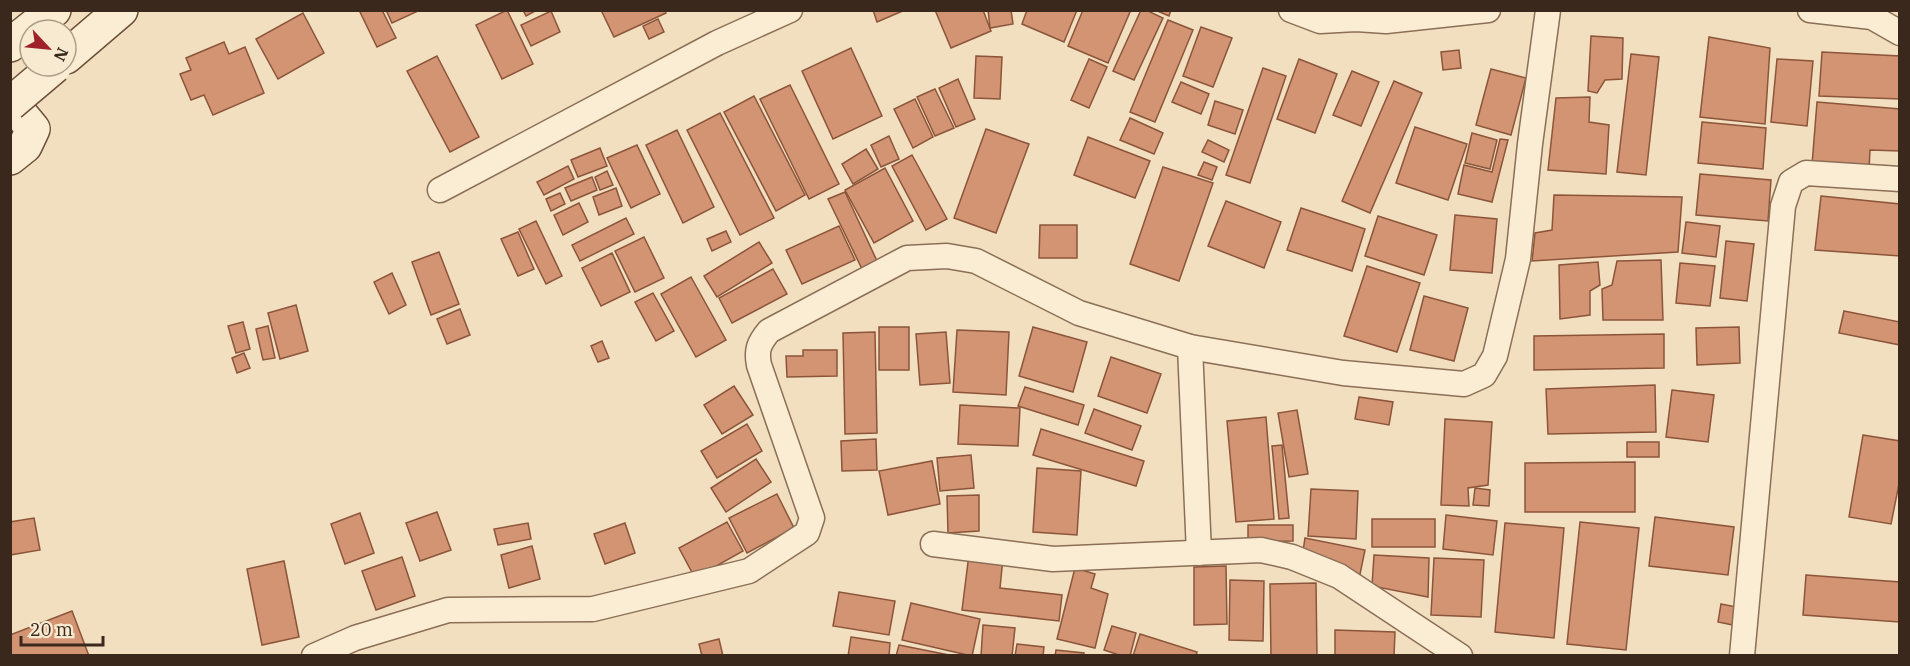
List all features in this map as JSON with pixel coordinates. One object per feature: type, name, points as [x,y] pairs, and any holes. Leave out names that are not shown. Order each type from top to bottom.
[{"type":"street","points":[[10,45],[54,10]]},
{"type":"street","points":[[78,47],[121,10]]},
{"type":"street","points":[[440,190],[717,43],[790,10]]},
{"type":"street","points":[[1291,10],[1320,21],[1356,19],[1386,21],[1488,10]]},
{"type":"street","points":[[314,656],[355,638],[448,610],[593,609],[749,571],[789,546],[807,533],[812,518],[756,352],[769,331],[907,258],[947,256],[976,261],[1079,313],[1190,347],[1343,373],[1464,384],[1484,375],[1495,356],[1518,259],[1530,144],[1548,10]]},
{"type":"street","points":[[1810,10],[1872,17],[1899,33]]},
{"type":"street","points":[[10,158],[26,146],[33,129],[10,102],[40,78]]},
{"type":"street","points":[[1742,656],[1783,206],[1791,182],[1806,173],[1899,179]]},
{"type":"street","points":[[1190,347],[1199,553]]},
{"type":"street","points":[[933,544],[1053,559],[1262,550],[1292,557],[1339,576],[1460,656]]},
{"type":"building","points":[[359,10],[382,10],[396,38],[377,47]]},
{"type":"building","points":[[386,10],[415,10],[416,12],[392,23]]},
{"type":"building","points":[[507,10],[533,64],[502,79],[476,25]]},
{"type":"building","points":[[523,10],[537,10],[526,16]]},
{"type":"building","points":[[601,10],[665,10],[666,13],[614,37]]},
{"type":"building","points":[[873,10],[905,10],[877,22]]},
{"type":"building","points":[[935,10],[983,10],[991,31],[951,48]]},
{"type":"building","points":[[988,10],[1011,10],[1013,24],[990,28]]},
{"type":"building","points":[[1027,10],[1077,10],[1064,42],[1022,24]]},
{"type":"building","points":[[1083,10],[1126,10],[1130,12],[1108,63],[1068,46]]},
{"type":"building","points":[[1141,10],[1163,18],[1134,80],[1113,71]]},
{"type":"building","points":[[1155,10],[1171,10],[1169,16]]},
{"type":"building","points":[[551,11],[560,32],[531,46],[521,25]]},
{"type":"building","points":[[303,13],[324,53],[278,79],[256,39]]},
{"type":"building","points":[[658,19],[664,32],[649,39],[643,26]]},
{"type":"building","points":[[1168,20],[1193,30],[1155,122],[1130,112]]},
{"type":"building","points":[[1201,27],[1232,38],[1213,87],[1183,76]]},
{"type":"building","points":[[1591,36],[1623,38],[1622,79],[1605,80],[1597,93],[1588,91]]},
{"type":"building","points":[[1709,37],[1770,48],[1765,124],[1700,117]]},
{"type":"building","points":[[224,42],[229,54],[245,47],[264,93],[213,115],[204,95],[191,100],[180,74],[191,70],[186,58]]},
{"type":"building","points":[[851,48],[882,116],[833,139],[802,71]]},
{"type":"building","points":[[1459,50],[1461,68],[1443,70],[1441,52]]},
{"type":"building","points":[[1822,52],[1900,56],[1900,99],[1819,96]]},
{"type":"building","points":[[1631,54],[1659,57],[1646,175],[1617,172]]},
{"type":"building","points":[[437,56],[479,137],[450,152],[407,71]]},
{"type":"building","points":[[976,56],[1002,57],[1000,99],[974,98]]},
{"type":"building","points":[[1089,59],[1107,67],[1089,108],[1071,100]]},
{"type":"building","points":[[1299,59],[1337,74],[1315,133],[1277,119]]},
{"type":"building","points":[[1777,59],[1813,61],[1807,126],[1771,122]]},
{"type":"building","points":[[1263,68],[1286,76],[1250,183],[1226,175]]},
{"type":"building","points":[[1491,69],[1526,78],[1511,135],[1476,125]]},
{"type":"building","points":[[1352,71],[1379,82],[1361,126],[1333,115]]},
{"type":"building","points":[[958,79],[975,119],[956,127],[939,88]]},
{"type":"building","points":[[1394,81],[1422,93],[1370,213],[1342,201]]},
{"type":"building","points":[[1181,82],[1209,94],[1201,114],[1172,102]]},
{"type":"building","points":[[790,85],[839,184],[809,199],[760,99]]},
{"type":"building","points":[[935,89],[954,128],[935,136],[917,97]]},
{"type":"building","points":[[754,96],[805,195],[776,211],[724,112]]},
{"type":"building","points":[[1590,97],[1589,122],[1609,125],[1606,174],[1548,170],[1556,98]]},
{"type":"building","points":[[915,99],[933,137],[913,148],[894,109]]},
{"type":"building","points":[[1215,101],[1243,110],[1235,134],[1208,125]]},
{"type":"building","points":[[1817,102],[1900,109],[1900,151],[1870,150],[1869,169],[1812,165]]},
{"type":"building","points":[[720,113],[774,218],[740,235],[687,130]]},
{"type":"building","points":[[1130,118],[1163,133],[1154,154],[1120,140]]},
{"type":"building","points":[[1702,122],[1766,128],[1763,169],[1698,163]]},
{"type":"building","points":[[1415,127],[1467,144],[1448,200],[1396,183]]},
{"type":"building","points":[[986,129],[1029,144],[996,233],[954,218]]},
{"type":"building","points":[[677,130],[714,207],[683,223],[646,145]]},
{"type":"building","points":[[1472,133],[1497,140],[1490,169],[1465,163]]},
{"type":"building","points":[[889,136],[899,159],[881,167],[871,145]]},
{"type":"building","points":[[1088,137],[1150,161],[1135,198],[1074,175]]},
{"type":"building","points":[[1500,139],[1508,140],[1492,202],[1458,194],[1464,165],[1492,172]]},
{"type":"building","points":[[1208,140],[1229,150],[1224,162],[1202,152]]},
{"type":"building","points":[[637,145],[660,194],[631,208],[607,158]]},
{"type":"building","points":[[600,148],[607,166],[578,177],[571,160]]},
{"type":"building","points":[[866,149],[878,169],[853,184],[842,164]]},
{"type":"building","points":[[912,155],[947,219],[926,230],[892,166]]},
{"type":"building","points":[[1204,162],[1217,167],[1212,180],[1198,175]]},
{"type":"building","points":[[568,166],[574,179],[544,195],[537,182]]},
{"type":"building","points":[[1163,167],[1213,183],[1179,281],[1130,264]]},
{"type":"building","points":[[885,168],[913,221],[874,243],[845,190]]},
{"type":"building","points":[[607,171],[613,185],[600,190],[595,177]]},
{"type":"building","points":[[1700,174],[1771,180],[1768,221],[1696,215]]},
{"type":"building","points":[[592,177],[597,190],[571,201],[565,188]]},
{"type":"building","points":[[616,188],[622,206],[599,215],[593,197]]},
{"type":"building","points":[[845,192],[877,261],[862,269],[828,199]]},
{"type":"building","points":[[560,193],[565,204],[551,211],[546,199]]},
{"type":"building","points":[[1554,195],[1682,197],[1678,252],[1532,261],[1535,233],[1552,230]]},
{"type":"building","points":[[1821,196],[1900,204],[1900,256],[1815,250]]},
{"type":"building","points":[[1226,201],[1281,222],[1264,268],[1208,246]]},
{"type":"building","points":[[579,203],[588,222],[563,235],[554,215]]},
{"type":"building","points":[[1301,208],[1365,229],[1352,271],[1287,250]]},
{"type":"building","points":[[1455,215],[1497,219],[1492,273],[1450,270]]},
{"type":"building","points":[[1378,216],[1437,235],[1424,275],[1365,256]]},
{"type":"building","points":[[626,218],[634,234],[580,261],[572,245]]},
{"type":"building","points":[[536,221],[562,276],[546,284],[519,229]]},
{"type":"building","points":[[1686,222],[1720,226],[1716,257],[1682,253]]},
{"type":"building","points":[[1040,225],[1077,225],[1077,258],[1039,258]]},
{"type":"building","points":[[839,226],[855,260],[802,284],[786,250]]},
{"type":"building","points":[[726,231],[731,242],[712,251],[707,239]]},
{"type":"building","points":[[518,232],[534,269],[518,276],[501,239]]},
{"type":"building","points":[[644,237],[664,278],[635,292],[615,251]]},
{"type":"building","points":[[1726,241],[1754,244],[1747,301],[1720,298]]},
{"type":"building","points":[[759,242],[772,263],[717,297],[704,276]]},
{"type":"building","points":[[439,252],[459,304],[431,315],[412,262]]},
{"type":"building","points":[[612,253],[630,292],[601,306],[582,268]]},
{"type":"building","points":[[1661,260],[1663,320],[1603,320],[1602,289],[1612,285],[1617,261]]},
{"type":"building","points":[[1598,262],[1600,285],[1590,291],[1590,315],[1560,319],[1559,265]]},
{"type":"building","points":[[1680,263],[1715,266],[1710,306],[1676,303]]},
{"type":"building","points":[[1367,266],[1420,283],[1397,352],[1344,336]]},
{"type":"building","points":[[773,269],[787,294],[732,323],[719,298]]},
{"type":"building","points":[[392,273],[406,305],[389,314],[374,282]]},
{"type":"building","points":[[691,277],[726,340],[696,357],[661,294]]},
{"type":"building","points":[[653,293],[674,331],[656,341],[635,302]]},
{"type":"building","points":[[1424,296],[1468,308],[1454,361],[1410,350]]},
{"type":"building","points":[[296,305],[308,351],[280,359],[268,313]]},
{"type":"building","points":[[460,309],[470,335],[447,344],[437,319]]},
{"type":"building","points":[[1844,311],[1900,322],[1900,345],[1839,333]]},
{"type":"building","points":[[243,322],[250,349],[236,353],[228,326]]},
{"type":"building","points":[[268,326],[275,358],[263,360],[256,329]]},
{"type":"building","points":[[879,327],[909,327],[909,370],[879,370]]},
{"type":"building","points":[[1033,327],[1087,342],[1073,392],[1019,376]]},
{"type":"building","points":[[1739,327],[1740,363],[1697,365],[1696,328]]},
{"type":"building","points":[[957,330],[1009,332],[1006,395],[953,392]]},
{"type":"building","points":[[875,332],[877,433],[845,434],[843,333]]},
{"type":"building","points":[[946,332],[950,383],[920,385],[916,334]]},
{"type":"building","points":[[1664,334],[1664,368],[1534,370],[1534,336]]},
{"type":"building","points":[[602,341],[609,358],[598,362],[591,346]]},
{"type":"building","points":[[803,350],[837,350],[837,376],[787,377],[786,356],[803,356]]},
{"type":"building","points":[[244,353],[250,368],[237,373],[232,358]]},
{"type":"building","points":[[1111,357],[1161,374],[1147,413],[1098,396]]},
{"type":"building","points":[[1655,385],[1656,432],[1548,434],[1546,389]]},
{"type":"building","points":[[734,386],[753,415],[722,434],[704,405]]},
{"type":"building","points":[[1025,387],[1084,405],[1078,425],[1018,406]]},
{"type":"building","points":[[1672,390],[1714,395],[1708,442],[1666,437]]},
{"type":"building","points":[[1359,397],[1393,402],[1389,425],[1355,419]]},
{"type":"building","points":[[960,405],[1020,408],[1018,446],[958,444]]},
{"type":"building","points":[[1094,409],[1141,426],[1132,450],[1085,433]]},
{"type":"building","points":[[1297,410],[1308,474],[1289,477],[1278,413]]},
{"type":"building","points":[[1266,417],[1274,519],[1236,522],[1227,421]]},
{"type":"building","points":[[1445,419],[1492,422],[1488,485],[1468,488],[1469,506],[1441,505]]},
{"type":"building","points":[[747,424],[762,451],[717,478],[701,451]]},
{"type":"building","points":[[1041,429],[1144,461],[1136,486],[1033,455]]},
{"type":"building","points":[[1863,435],[1900,441],[1900,479],[1891,524],[1849,517]]},
{"type":"building","points":[[876,439],[877,470],[842,471],[841,441]]},
{"type":"building","points":[[1627,442],[1659,442],[1659,457],[1627,457]]},
{"type":"building","points":[[1282,445],[1289,518],[1279,519],[1272,446]]},
{"type":"building","points":[[971,455],[974,488],[940,491],[937,458]]},
{"type":"building","points":[[756,459],[771,482],[726,512],[711,488]]},
{"type":"building","points":[[932,461],[940,504],[888,515],[879,471]]},
{"type":"building","points":[[1635,462],[1635,512],[1525,512],[1525,463]]},
{"type":"building","points":[[1037,468],[1081,471],[1077,535],[1033,532]]},
{"type":"building","points":[[1475,488],[1490,490],[1489,506],[1473,505]]},
{"type":"building","points":[[1311,489],[1358,491],[1356,539],[1308,536]]},
{"type":"building","points":[[777,494],[794,528],[747,553],[729,518]]},
{"type":"building","points":[[979,495],[979,531],[948,533],[947,496]]},
{"type":"building","points":[[437,512],[451,550],[420,561],[406,523]]},
{"type":"building","points":[[360,513],[374,553],[345,564],[331,524]]},
{"type":"building","points":[[1446,515],[1497,521],[1493,555],[1443,549]]},
{"type":"building","points":[[1655,517],[1734,527],[1728,575],[1649,566]]},
{"type":"building","points":[[34,518],[40,550],[10,555],[10,522]]},
{"type":"building","points":[[1372,519],[1435,519],[1435,547],[1372,547]]},
{"type":"building","points":[[727,522],[743,551],[695,578],[679,548]]},
{"type":"building","points":[[1580,522],[1639,528],[1626,650],[1567,644]]},
{"type":"building","points":[[528,523],[531,539],[498,545],[494,529]]},
{"type":"building","points":[[625,523],[635,553],[605,564],[594,534]]},
{"type":"building","points":[[1505,523],[1564,528],[1554,638],[1495,632]]},
{"type":"building","points":[[1248,525],[1293,525],[1293,541],[1248,542]]},
{"type":"building","points":[[1305,538],[1365,550],[1359,579],[1303,551]]},
{"type":"building","points":[[532,546],[540,579],[509,588],[501,555]]},
{"type":"building","points":[[969,554],[1003,558],[1000,588],[1062,595],[1059,621],[962,610]]},
{"type":"building","points":[[1374,555],[1429,558],[1428,597],[1372,586]]},
{"type":"building","points":[[402,557],[415,596],[376,610],[362,571]]},
{"type":"building","points":[[1434,558],[1484,560],[1481,617],[1431,615]]},
{"type":"building","points":[[284,561],[299,637],[262,645],[247,569]]},
{"type":"building","points":[[1226,566],[1227,624],[1194,625],[1194,567]]},
{"type":"building","points":[[1075,568],[1095,574],[1091,588],[1108,594],[1095,648],[1057,639]]},
{"type":"building","points":[[1806,575],[1900,582],[1899,622],[1803,615]]},
{"type":"building","points":[[1230,580],[1264,581],[1263,641],[1229,640]]},
{"type":"building","points":[[1316,583],[1317,656],[1271,656],[1270,584]]},
{"type":"building","points":[[839,592],[895,601],[889,635],[833,626]]},
{"type":"building","points":[[911,603],[980,619],[972,656],[902,640]]},
{"type":"building","points":[[1721,604],[1737,607],[1733,625],[1718,622]]},
{"type":"building","points":[[72,611],[89,656],[10,656],[10,635]]},
{"type":"building","points":[[983,625],[1015,628],[1012,656],[981,656]]},
{"type":"building","points":[[1112,626],[1136,633],[1130,656],[1104,650]]},
{"type":"building","points":[[1335,630],[1395,632],[1394,656],[1335,656]]},
{"type":"building","points":[[1140,634],[1197,652],[1196,656],[1133,656]]},
{"type":"building","points":[[851,637],[890,643],[889,656],[848,656]]},
{"type":"building","points":[[719,639],[723,656],[702,656],[699,644]]},
{"type":"building","points":[[1017,644],[1044,647],[1043,656],[1015,656]]},
{"type":"building","points":[[899,645],[949,655],[896,656]]},
{"type":"building","points":[[1056,650],[1084,653],[1083,656],[1055,656]]}]
